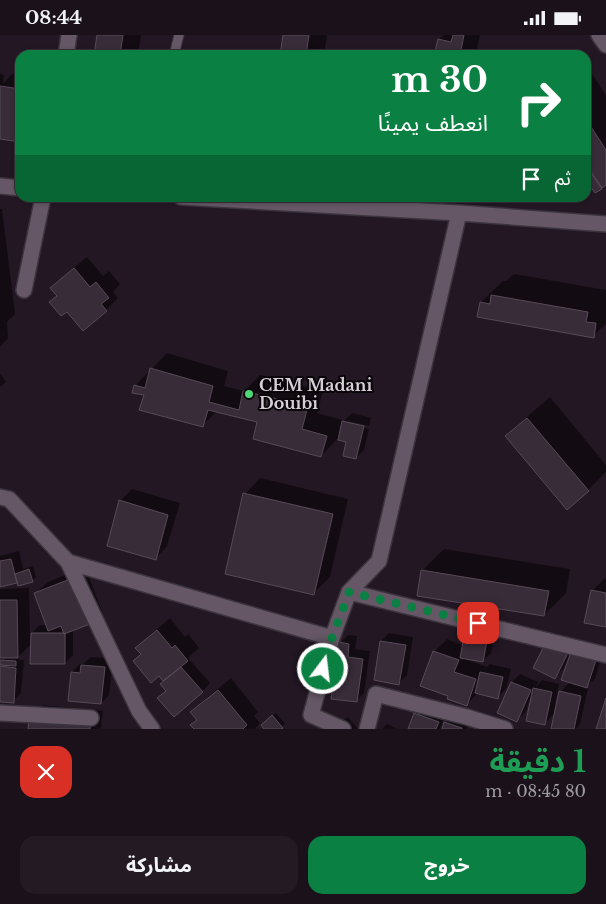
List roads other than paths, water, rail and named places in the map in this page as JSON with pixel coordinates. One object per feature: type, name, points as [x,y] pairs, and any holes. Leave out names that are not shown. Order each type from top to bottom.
[{"type":"street","points":[[67,50],[69,35]]},
{"type":"street","points":[[599,35],[606,45]]},
{"type":"street","points":[[0,186],[15,188]]},
{"type":"street","points":[[24,290],[42,202]]},
{"type":"street","points":[[268,202],[606,224]]},
{"type":"street","points":[[343,729],[311,715],[332,638],[349,592],[379,561],[459,213]]},
{"type":"street","points":[[0,497],[9,499],[68,562],[139,711],[152,729]]},
{"type":"street","points":[[68,562],[332,638]]},
{"type":"street","points":[[349,592],[606,655]]},
{"type":"street","points":[[367,729],[376,695],[467,717],[505,729]]},
{"type":"street","points":[[0,713],[91,718]]},
{"type":"lane","points":[[175,50],[179,35]]},
{"type":"place","name":"CEM Madani Douibi","points":[[249,394]]}]
